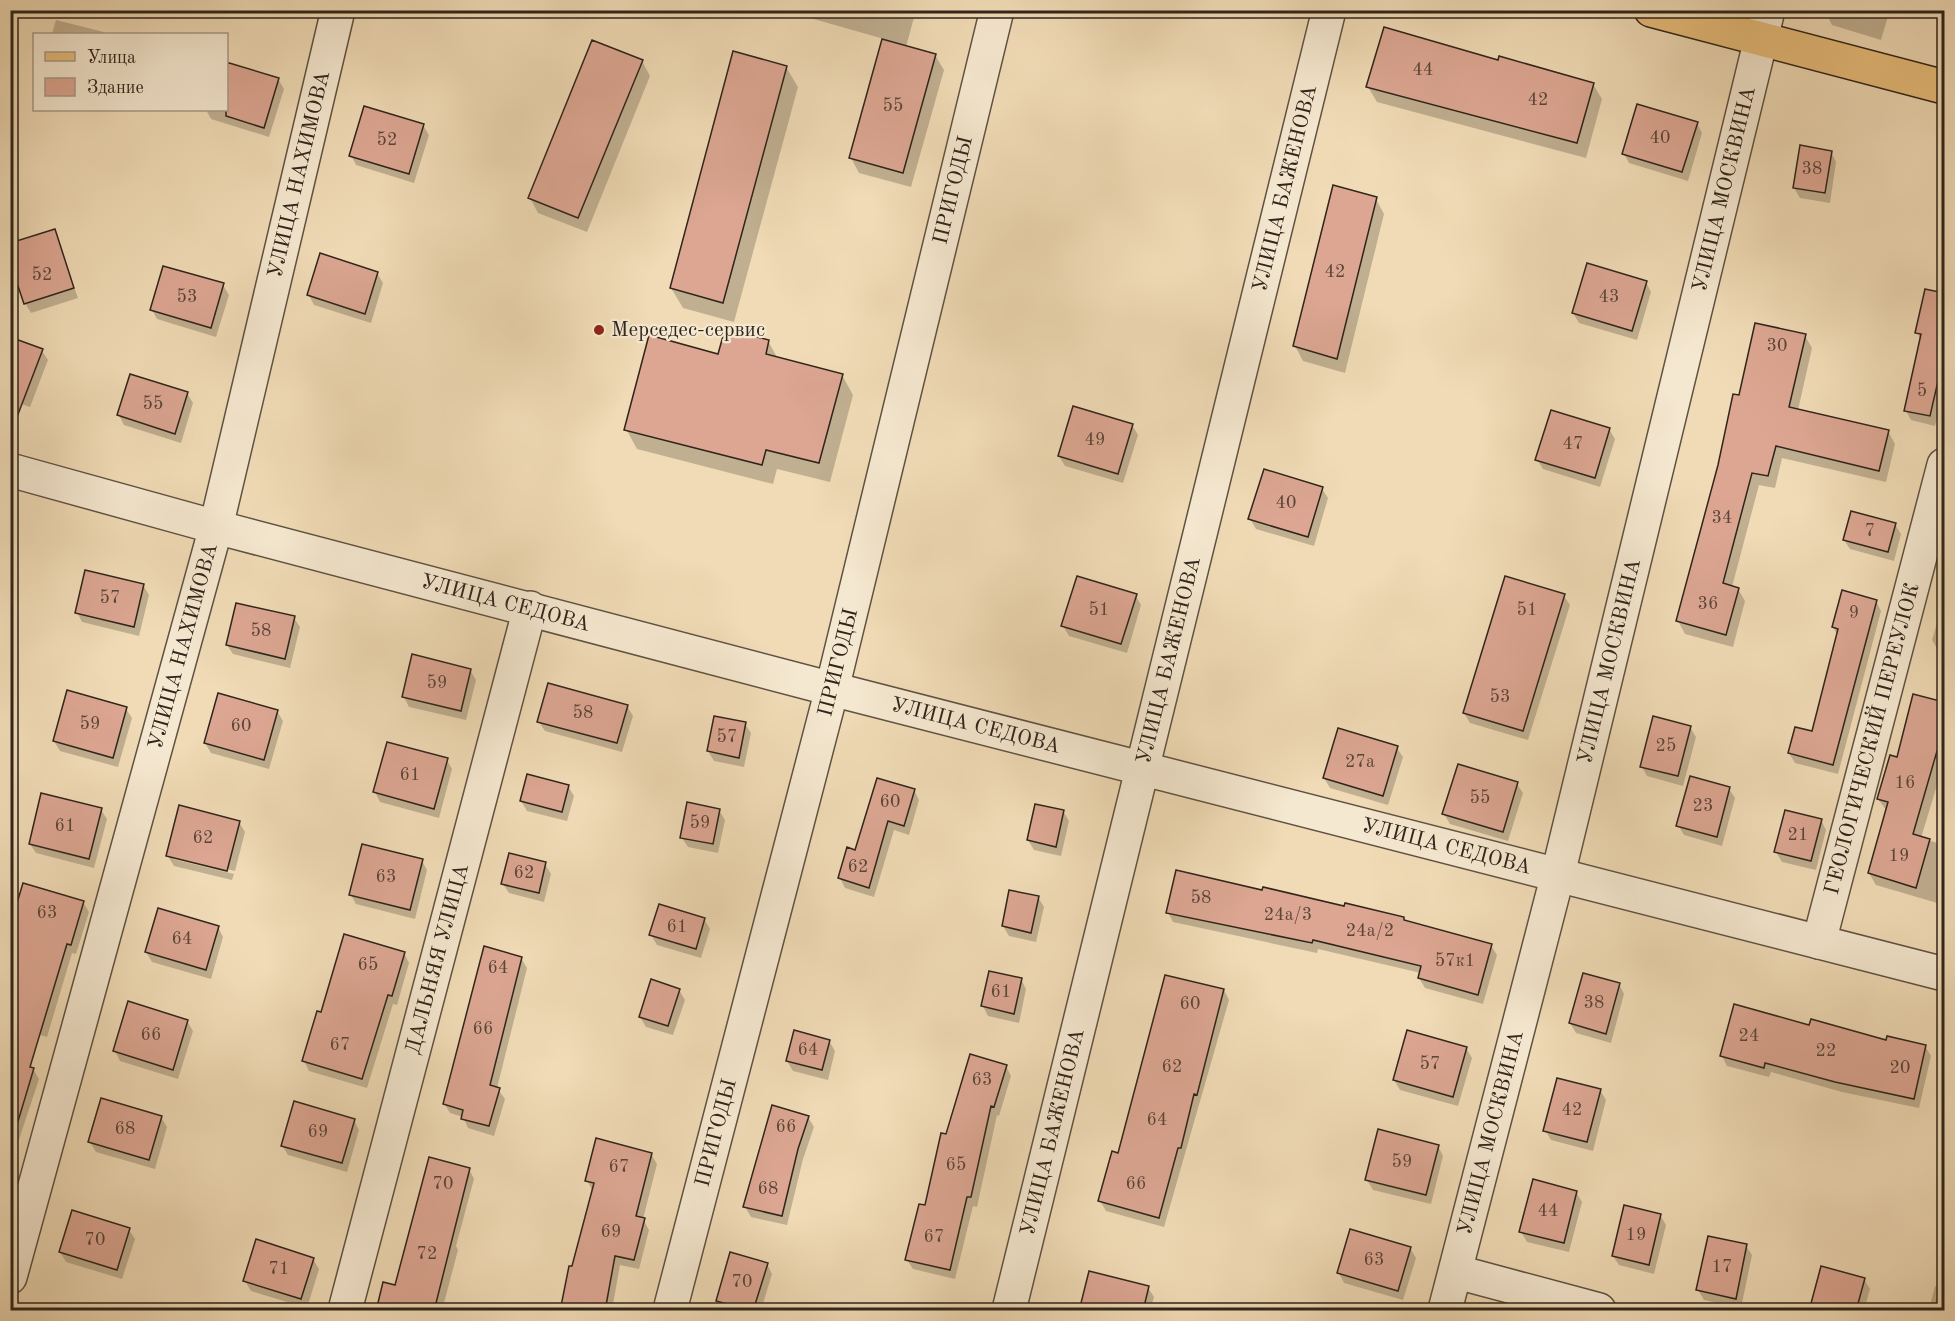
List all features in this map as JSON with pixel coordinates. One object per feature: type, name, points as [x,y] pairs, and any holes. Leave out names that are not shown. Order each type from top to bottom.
[{"type":"main road","points":[[1651,10],[1765,25],[1944,87]]},
{"type":"street","name":"УЛИЦА НАХИМОВА","points":[[10,1278],[216,527],[338,10]]},
{"type":"street","name":"ПРИГОДЫ","points":[[670,1311],[832,689],[997,10]]},
{"type":"street","name":"УЛИЦА БАЖЕНОВА","points":[[1009,1311],[1329,10]]},
{"type":"street","name":"УЛИЦА МОСКВИНА","points":[[1445,1311],[1457,1272],[1558,874],[1765,25]]},
{"type":"street","name":"ГЕОЛОГИЧЕСКИЙ ПЕРЕУЛОК","points":[[1819,942],[1944,465]]},
{"type":"street","name":"УЛИЦА СЕДОВА","points":[[10,470],[216,527],[832,689],[1944,974]]},
{"type":"street","name":"ДАЛЬНЯЯ УЛИЦА","points":[[345,1311],[530,609]]},
{"type":"street","points":[[1457,1272],[1599,1311]]},
{"type":"building","points":[[1384,27],[1498,60],[1499,56],[1594,83],[1577,143],[1366,87]]},
{"type":"building","points":[[882,39],[936,54],[903,173],[849,158]]},
{"type":"building","points":[[592,40],[643,60],[578,218],[528,198]]},
{"type":"building","points":[[733,51],[787,66],[723,303],[670,288]]},
{"type":"building","points":[[228,63],[279,78],[264,128],[226,116],[226,111],[228,111]]},
{"type":"building","points":[[1637,104],[1698,122],[1682,172],[1622,154]]},
{"type":"building","points":[[364,106],[424,124],[409,174],[349,156]]},
{"type":"building","points":[[1800,145],[1832,151],[1825,193],[1793,188]]},
{"type":"building","points":[[1333,185],[1377,197],[1337,359],[1293,346]]},
{"type":"building","points":[[55,229],[74,288],[24,304],[10,262],[10,243]]},
{"type":"building","points":[[320,253],[378,272],[365,314],[307,295]]},
{"type":"building","points":[[1587,263],[1647,281],[1632,331],[1572,313]]},
{"type":"building","points":[[163,266],[224,283],[211,328],[150,310]]},
{"type":"building","points":[[1925,289],[1944,293],[1944,355],[1930,416],[1904,411],[1921,334],[1915,333]]},
{"type":"building","points":[[1755,323],[1806,334],[1789,407],[1889,430],[1879,471],[1776,446],[1768,476],[1752,473],[1723,583],[1739,588],[1726,635],[1676,621],[1718,465],[1733,394],[1739,395]]},
{"type":"building","points":[[725,329],[769,340],[766,354],[843,374],[819,463],[766,450],[762,465],[624,430],[649,335],[718,354]]},
{"type":"building","points":[[10,337],[43,349],[12,430],[10,429]]},
{"type":"building","points":[[130,374],[188,392],[175,434],[117,415]]},
{"type":"building","points":[[1073,406],[1133,424],[1118,474],[1058,456]]},
{"type":"building","points":[[1551,410],[1610,428],[1595,478],[1535,460]]},
{"type":"building","points":[[1264,469],[1323,487],[1308,537],[1248,519]]},
{"type":"building","points":[[1851,511],[1896,523],[1888,552],[1843,540]]},
{"type":"building","points":[[85,570],[144,584],[134,627],[75,613]]},
{"type":"building","points":[[1077,576],[1137,594],[1121,644],[1061,626]]},
{"type":"building","points":[[1505,576],[1565,594],[1523,731],[1463,713]]},
{"type":"building","points":[[1842,590],[1877,600],[1833,765],[1788,753],[1795,727],[1812,731],[1838,629],[1832,627]]},
{"type":"building","points":[[236,603],[295,616],[285,659],[226,645]]},
{"type":"building","points":[[412,654],[471,669],[461,711],[402,697]]},
{"type":"building","points":[[548,683],[628,705],[617,743],[537,722]]},
{"type":"building","points":[[67,690],[127,707],[113,758],[53,741]]},
{"type":"building","points":[[218,693],[278,710],[264,760],[204,743]]},
{"type":"building","points":[[1913,694],[1944,702],[1944,752],[1937,751],[1913,834],[1930,839],[1916,888],[1868,873],[1888,802],[1877,799],[1890,755],[1897,757]]},
{"type":"building","points":[[714,716],[746,722],[739,758],[707,751]]},
{"type":"building","points":[[1653,716],[1691,726],[1678,776],[1640,767]]},
{"type":"building","points":[[1338,728],[1398,746],[1383,796],[1323,778]]},
{"type":"building","points":[[387,742],[448,758],[434,809],[373,792]]},
{"type":"building","points":[[1458,764],[1518,782],[1503,832],[1442,814]]},
{"type":"building","points":[[527,774],[569,785],[562,812],[520,801]]},
{"type":"building","points":[[1690,776],[1730,787],[1717,837],[1676,826]]},
{"type":"building","points":[[877,778],[915,789],[904,826],[888,821],[869,888],[838,878],[847,847],[855,850]]},
{"type":"building","points":[[41,793],[102,808],[89,859],[29,844]]},
{"type":"building","points":[[687,802],[720,809],[713,844],[680,838]]},
{"type":"building","points":[[1035,804],[1064,810],[1056,847],[1027,840]]},
{"type":"building","points":[[179,805],[240,821],[227,871],[166,856]]},
{"type":"building","points":[[1785,810],[1822,819],[1811,861],[1774,852]]},
{"type":"building","points":[[362,844],[423,859],[410,910],[349,895]]},
{"type":"building","points":[[509,853],[546,862],[539,893],[501,884]]},
{"type":"building","points":[[1176,870],[1262,890],[1263,887],[1344,906],[1345,903],[1404,917],[1404,920],[1492,944],[1478,995],[1418,978],[1421,966],[1313,940],[1312,943],[1166,913]]},
{"type":"building","points":[[23,883],[84,901],[71,945],[67,944],[30,1067],[34,1068],[16,1128],[10,1127],[10,926]]},
{"type":"building","points":[[1009,890],[1039,896],[1031,933],[1002,926]]},
{"type":"building","points":[[659,904],[705,918],[696,949],[649,935]]},
{"type":"building","points":[[158,908],[219,926],[206,970],[145,952]]},
{"type":"building","points":[[344,934],[405,952],[392,996],[388,995],[362,1079],[302,1061],[317,1011],[321,1012]]},
{"type":"building","points":[[484,946],[522,957],[490,1085],[500,1088],[489,1126],[461,1119],[463,1110],[443,1104]]},
{"type":"building","points":[[989,971],[1022,978],[1014,1014],[981,1006]]},
{"type":"building","points":[[1583,973],[1620,983],[1606,1034],[1569,1023]]},
{"type":"building","points":[[1165,975],[1224,989],[1197,1095],[1194,1094],[1181,1148],[1178,1148],[1159,1218],[1098,1201],[1112,1151],[1118,1153]]},
{"type":"building","points":[[651,979],[680,989],[668,1026],[639,1017]]},
{"type":"building","points":[[128,1001],[188,1020],[173,1070],[113,1051]]},
{"type":"building","points":[[1734,1004],[1809,1025],[1811,1019],[1886,1040],[1887,1036],[1926,1045],[1914,1099],[1835,1082],[1765,1063],[1764,1068],[1720,1056]]},
{"type":"building","points":[[794,1030],[830,1040],[822,1070],[786,1061]]},
{"type":"building","points":[[1407,1030],[1467,1047],[1453,1097],[1393,1080]]},
{"type":"building","points":[[970,1054],[1007,1065],[994,1107],[991,1106],[971,1197],[967,1197],[950,1270],[905,1260],[919,1204],[925,1205],[941,1133],[946,1134]]},
{"type":"building","points":[[1557,1078],[1601,1089],[1587,1142],[1543,1131]]},
{"type":"building","points":[[101,1098],[162,1116],[149,1160],[88,1142]]},
{"type":"building","points":[[294,1101],[355,1119],[342,1163],[281,1146]]},
{"type":"building","points":[[772,1105],[809,1116],[798,1149],[782,1216],[743,1207]]},
{"type":"building","points":[[1378,1129],[1439,1145],[1426,1195],[1365,1180]]},
{"type":"building","points":[[596,1138],[652,1153],[636,1216],[645,1218],[634,1260],[615,1256],[605,1311],[560,1311],[569,1266],[572,1266],[594,1183],[585,1181]]},
{"type":"building","points":[[429,1157],[470,1168],[434,1311],[376,1311],[383,1282],[395,1285]]},
{"type":"building","points":[[1533,1179],[1577,1191],[1564,1243],[1519,1232]]},
{"type":"building","points":[[1624,1205],[1661,1214],[1649,1265],[1612,1256]]},
{"type":"building","points":[[72,1210],[130,1228],[117,1270],[59,1252]]},
{"type":"building","points":[[1350,1229],[1411,1247],[1398,1291],[1337,1273]]},
{"type":"building","points":[[1708,1236],[1747,1244],[1736,1299],[1696,1290]]},
{"type":"building","points":[[256,1239],[314,1258],[301,1299],[243,1281]]},
{"type":"building","points":[[730,1252],[768,1263],[753,1311],[716,1301]]},
{"type":"building","points":[[1821,1266],[1865,1278],[1856,1311],[1809,1311]]},
{"type":"building","points":[[1089,1271],[1149,1286],[1143,1311],[1079,1311]]},
{"type":"place","name":"Мерседес-сервис","points":[[599,330]]}]
